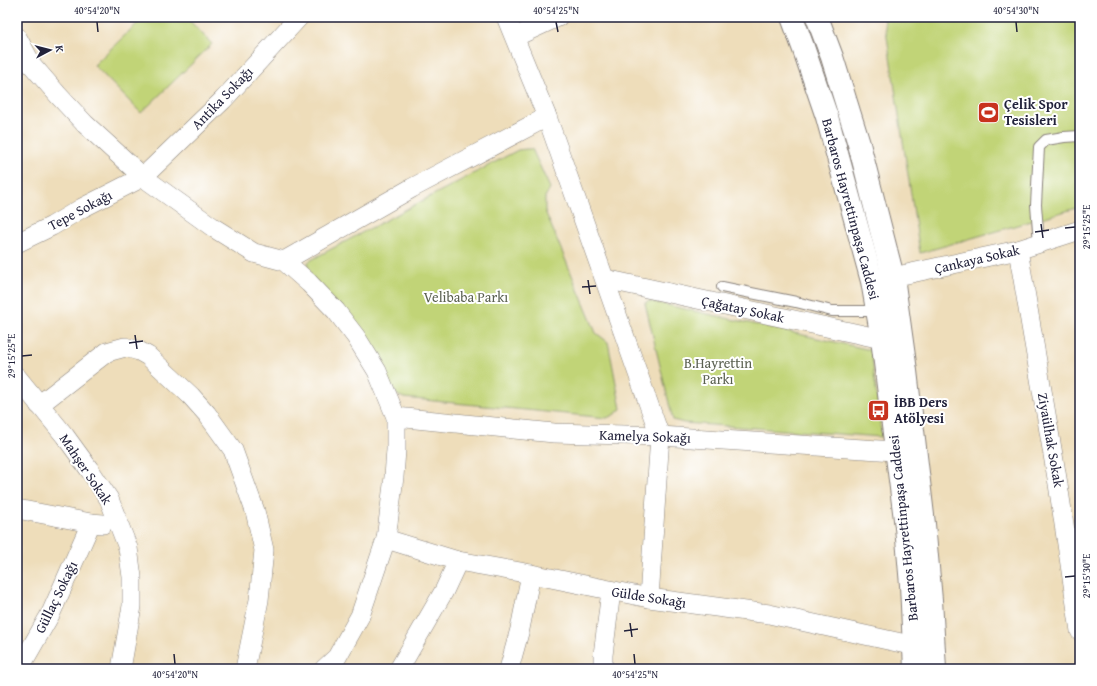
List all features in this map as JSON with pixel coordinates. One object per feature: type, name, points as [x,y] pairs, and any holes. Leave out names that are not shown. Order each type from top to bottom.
[{"type":"street","name":"Antika Sokağı","points":[[143,178],[222,100],[299,17]]},
{"type":"street","points":[[506,17],[547,117],[660,436],[649,598]]},
{"type":"street","points":[[515,37],[558,17]]},
{"type":"street","name":"Barbaros Hayrettinpaşa Caddesi","points":[[792,17],[882,279],[906,371],[924,524],[928,654],[915,669]]},
{"type":"street","name":"Barbaros Hayrettinpaşa Caddesi","points":[[817,17],[834,64],[859,144],[882,279],[877,311],[906,527],[911,584],[928,654]]},
{"type":"street","points":[[17,37],[32,65],[58,95],[85,124],[143,178],[214,228],[254,253],[284,261],[309,283],[336,311],[356,337],[377,371],[396,417],[394,477],[386,539],[360,616],[337,657],[324,669]]},
{"type":"street","points":[[284,261],[412,188],[547,117]]},
{"type":"street","name":"Tepe Sokağı","points":[[17,243],[52,226],[82,208],[143,178]]},
{"type":"street","name":"Çankaya Sokak","points":[[882,279],[1018,250],[1080,230]]},
{"type":"street","name":"Ziyaülhak Sokak","points":[[1018,250],[1058,484],[1080,631]]},
{"type":"street","name":"Çağatay Sokak","points":[[605,278],[882,340]]},
{"type":"street","points":[[39,405],[107,352],[125,347],[139,351],[148,356],[191,396],[207,414],[233,450],[255,511],[264,550],[259,600],[245,669]]},
{"type":"street","name":"Mahşer Sokak","points":[[17,377],[65,436],[109,499],[128,548],[132,577],[132,606],[121,669]]},
{"type":"street","name":"Kamelya Sokağı","points":[[396,417],[554,433],[660,436],[895,451]]},
{"type":"street","points":[[17,509],[91,523],[119,525]]},
{"type":"street","name":"Güllaç Sokağı","points":[[19,669],[51,613],[91,523]]},
{"type":"street","name":"Gülde Sokağı","points":[[386,539],[458,561],[649,598],[769,614],[928,654]]},
{"type":"street","points":[[399,669],[444,591],[458,561]]},
{"type":"street","points":[[509,669],[520,629],[531,574]]},
{"type":"street","points":[[603,669],[603,655],[611,591]]},
{"type":"lane","points":[[1039,244],[1036,205],[1039,147],[1046,140],[1080,136]]},
{"type":"lane","points":[[722,287],[796,302],[832,312],[877,311]]},
{"type":"green space","points":[[144,17],[186,17],[212,44],[141,113],[94,65]]},
{"type":"green space","name":"Çelik Spor Tesisleri","points":[[884,17],[1080,17],[1080,207],[920,253]]},
{"type":"green space","name":"Velibaba Parkı","points":[[532,149],[550,188],[545,197],[545,211],[596,333],[608,342],[621,409],[607,418],[404,398],[397,395],[308,269],[308,262],[320,255],[518,150]]},
{"type":"green space","name":"B.Hayrettin Parkı","points":[[649,301],[871,350],[882,437],[684,423],[673,420],[645,303]]},
{"type":"place","name":"Çelik Spor Tesisleri","points":[[989,112]]},
{"type":"place","name":"İBB Ders Atölyesi","points":[[878,410]]}]
